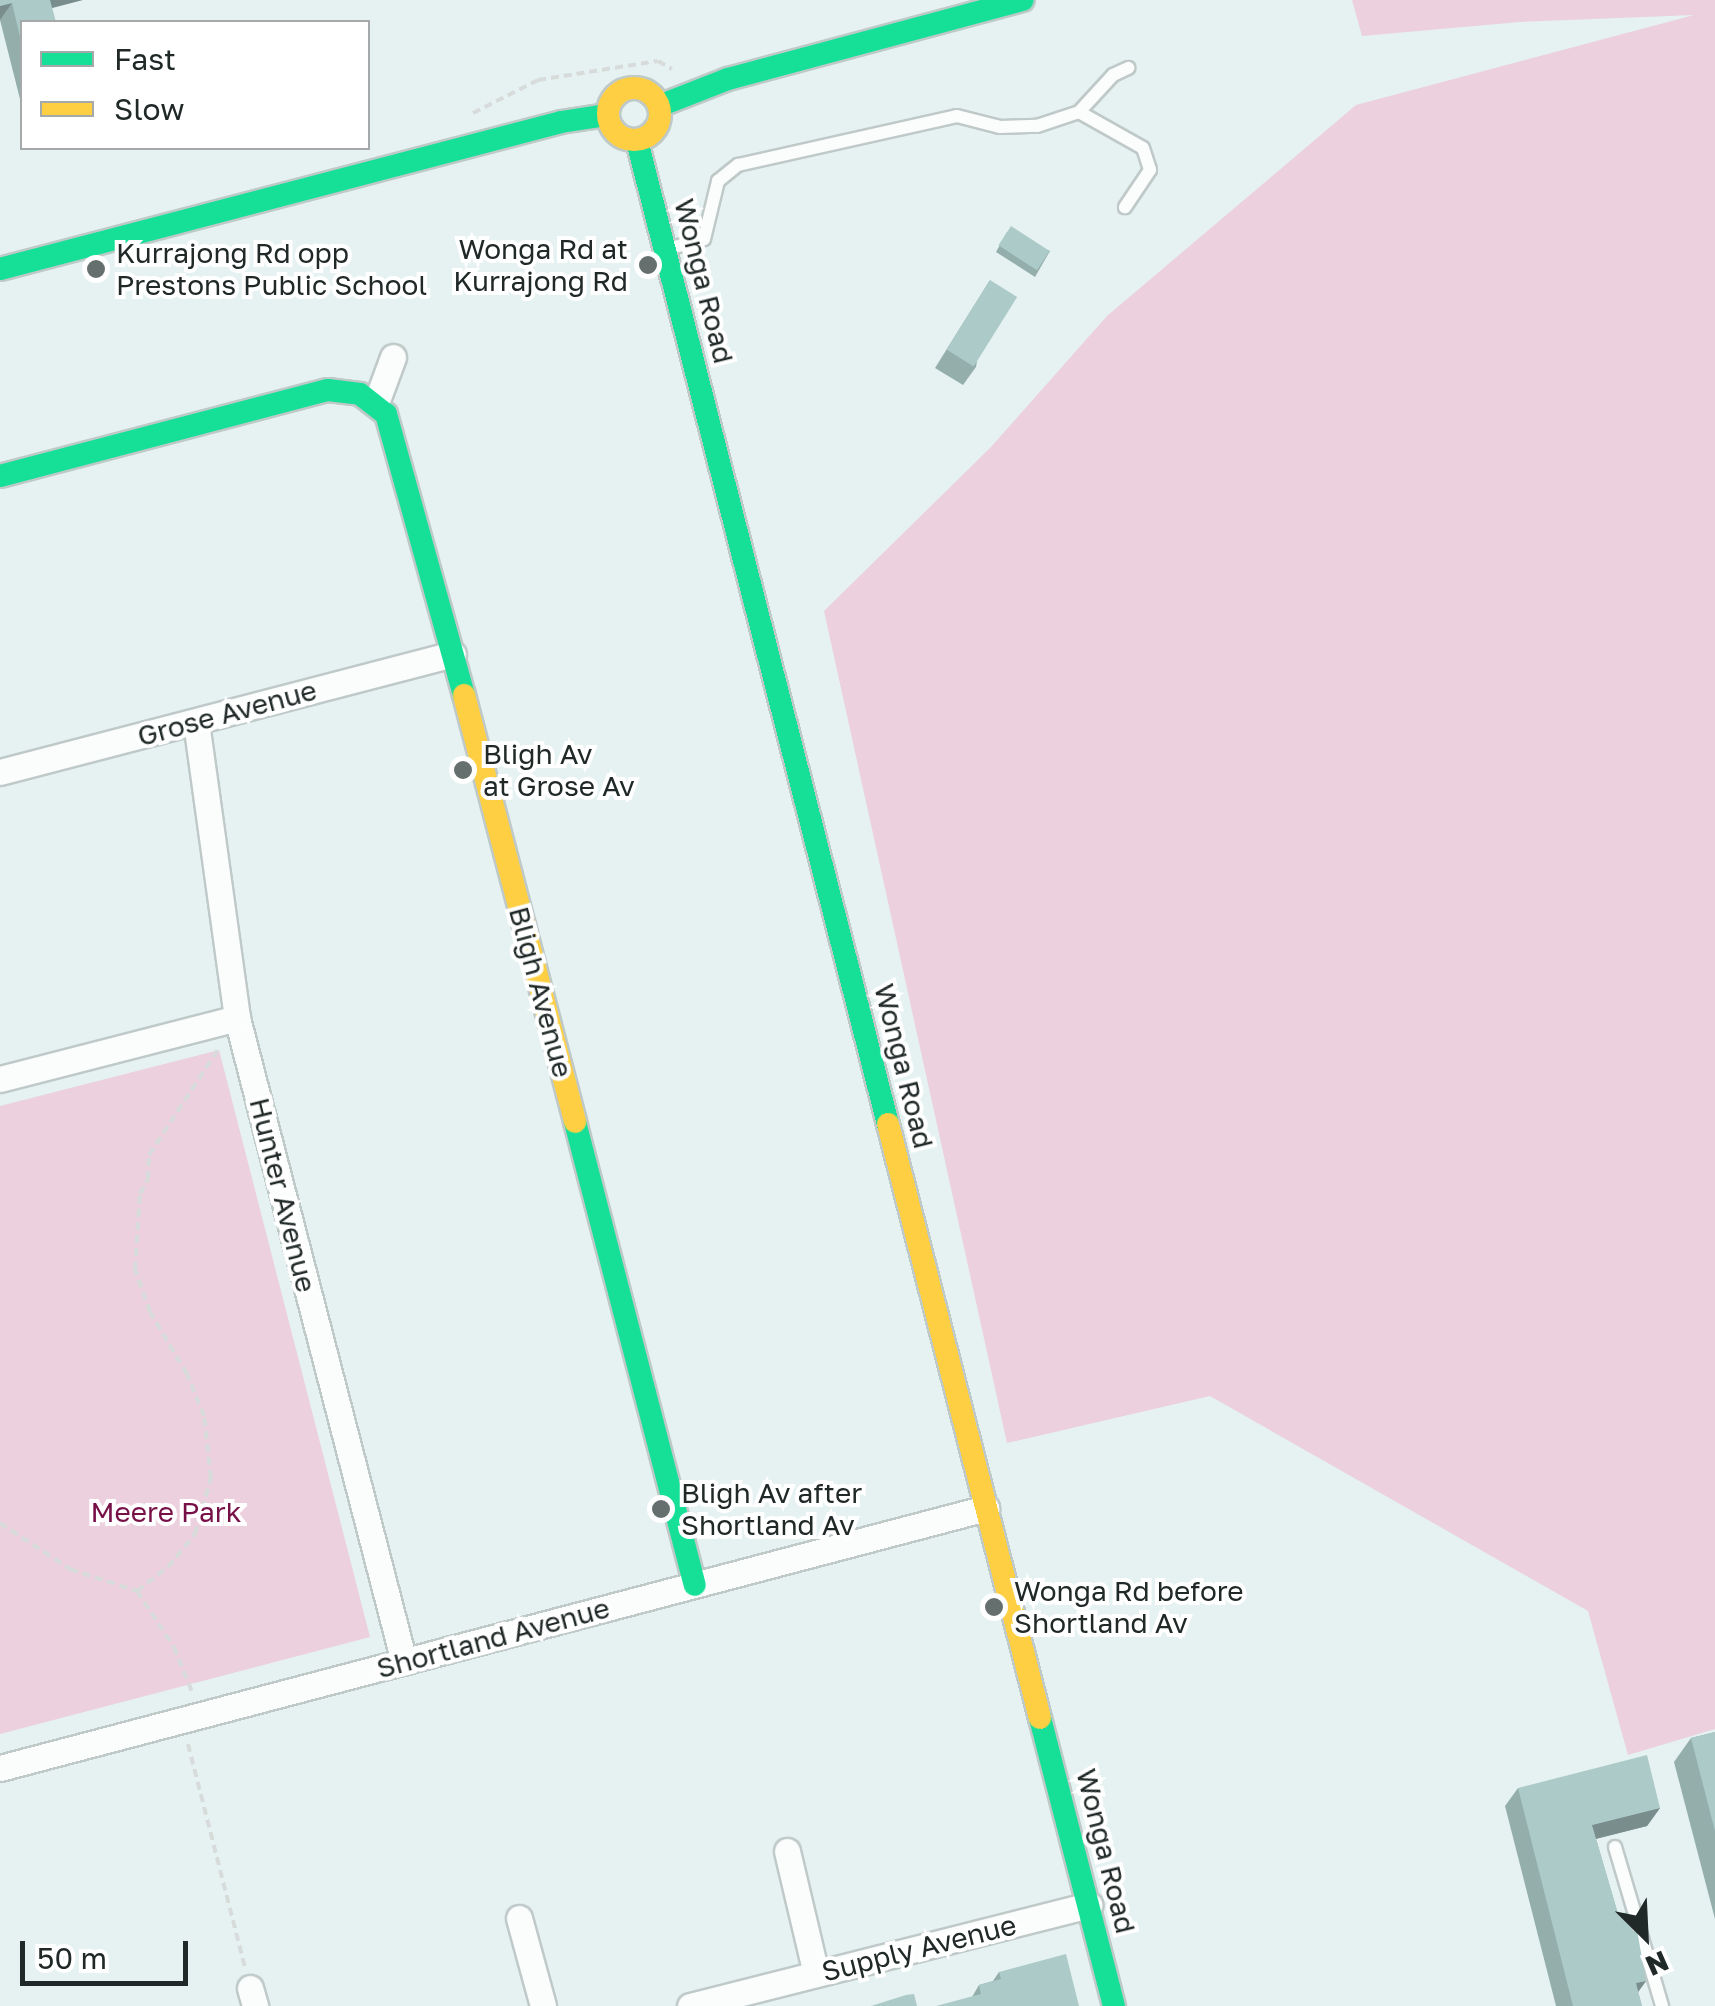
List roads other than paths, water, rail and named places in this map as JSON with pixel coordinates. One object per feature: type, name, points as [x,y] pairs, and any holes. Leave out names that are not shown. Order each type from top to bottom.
[{"type":"street","points":[[659,106],[728,78],[1021,0]]},
{"type":"street","points":[[627,88],[644,90],[659,106],[656,128],[637,141],[614,132],[607,115],[614,96],[627,88]]},
{"type":"street","points":[[0,269],[561,122],[607,115]]},
{"type":"street","name":"Wonga Road","points":[[637,141],[1114,2006]]},
{"type":"street","points":[[0,476],[328,390],[348,390],[376,403],[392,357]]},
{"type":"street","name":"Bligh Avenue","points":[[376,403],[393,430],[695,1586]]},
{"type":"street","name":"Grose Avenue","points":[[0,772],[453,654]]},
{"type":"street","name":"Hunter Avenue","points":[[196,722],[237,1018],[404,1662]]},
{"type":"street","points":[[0,1079],[237,1018]]},
{"type":"street","name":"Shortland Avenue","points":[[0,1768],[986,1508]]},
{"type":"street","points":[[786,1851],[816,1974]]},
{"type":"street","name":"Supply Avenue","points":[[690,2006],[1089,1905]]},
{"type":"street","points":[[519,1918],[543,2006]]},
{"type":"lane","points":[[664,249],[704,239],[718,181],[738,165],[957,116],[1014,128],[1079,112],[1113,74],[1128,68]]},
{"type":"lane","points":[[1079,112],[1143,148],[1150,170],[1125,207]]},
{"type":"lane","points":[[1614,1847],[1662,2006]]},
{"type":"place","name":"Wonga Rd at Kurrajong Rd","points":[[648,265]]},
{"type":"place","name":"Kurrajong Rd opp Prestons Public School","points":[[96,269]]},
{"type":"place","name":"Bligh Av at Grose Av","points":[[463,770]]},
{"type":"place","name":"Bligh Av after Shortland Av","points":[[661,1509]]},
{"type":"place","name":"Wonga Rd before Shortland Av","points":[[994,1607]]},
{"type":"park label","name":"Meere Park","points":[[166,1512]]}]
